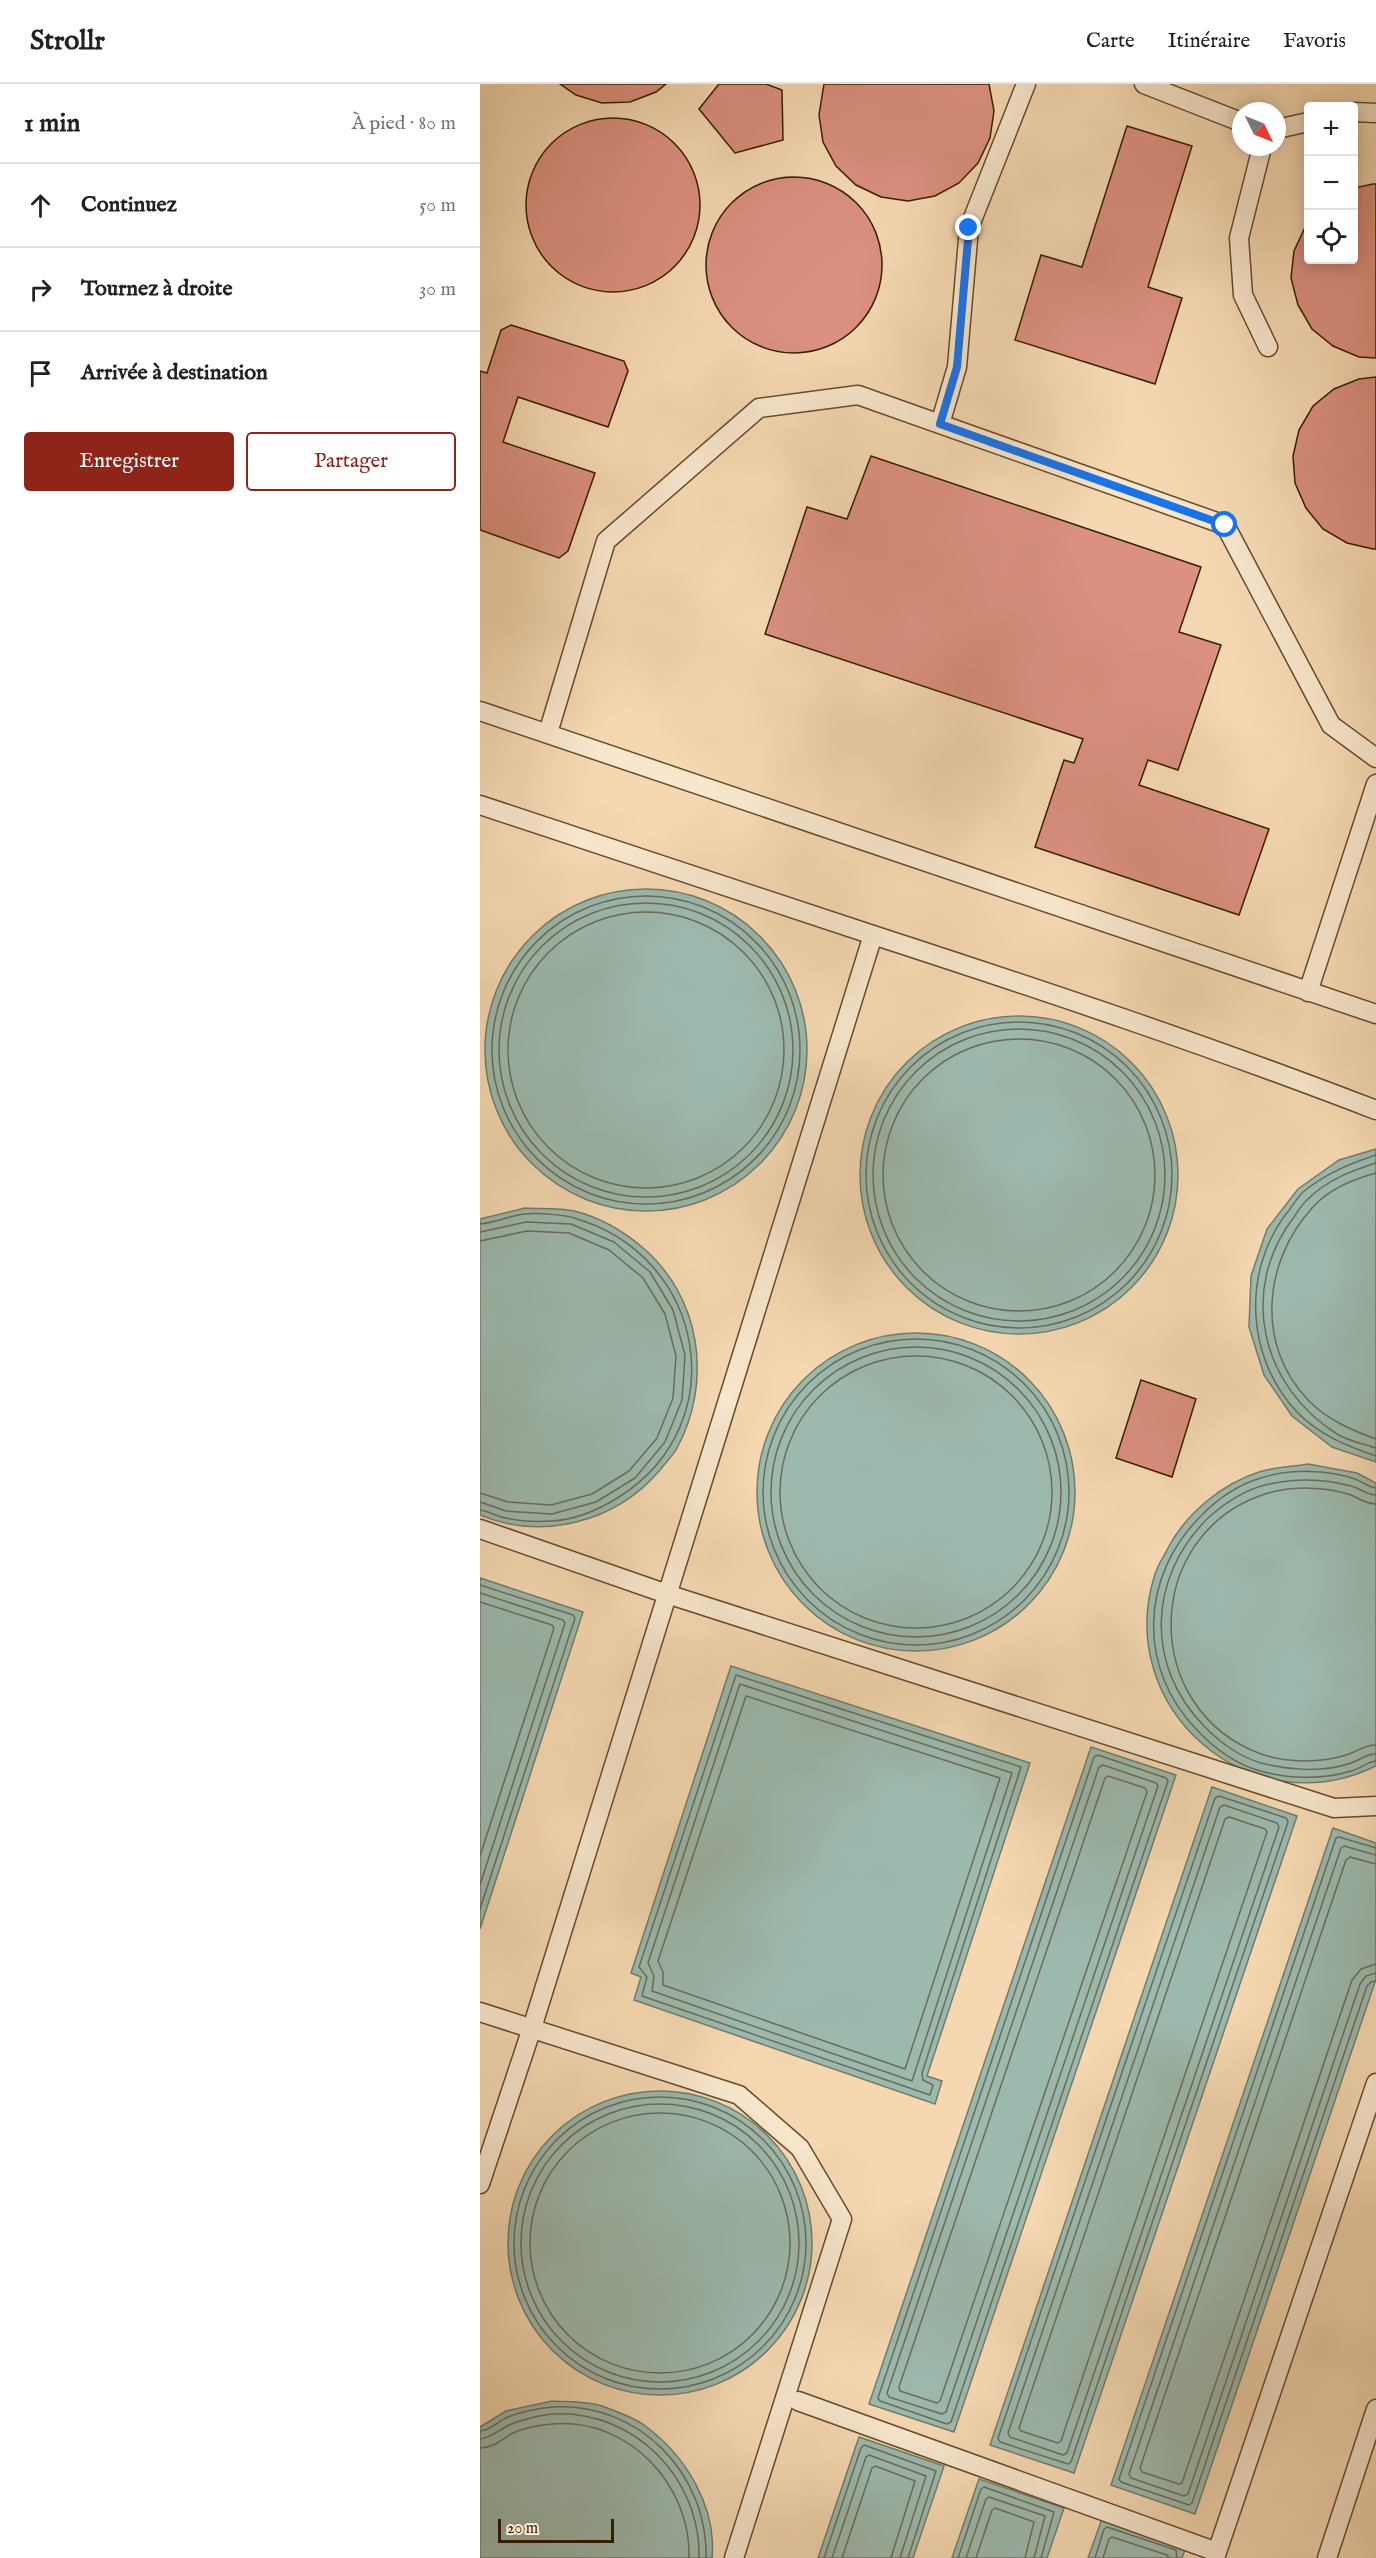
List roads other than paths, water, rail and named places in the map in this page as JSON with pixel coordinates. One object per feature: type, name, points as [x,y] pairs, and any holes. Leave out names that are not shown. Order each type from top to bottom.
[{"type":"lane","points":[[940,424],[957,367],[969,228],[1026,84]]},
{"type":"lane","points":[[1144,84],[1232,118]]},
{"type":"lane","points":[[1358,112],[1376,113]]},
{"type":"lane","points":[[1286,127],[1304,123]]},
{"type":"lane","points":[[1260,156],[1239,238],[1243,295],[1268,347]]},
{"type":"lane","points":[[548,733],[606,541],[759,408],[858,395],[1225,525],[1331,725],[1376,758]]},
{"type":"lane","points":[[480,711],[1376,1014]]},
{"type":"lane","points":[[1308,992],[1376,784]]},
{"type":"lane","points":[[480,805],[1150,1026],[1376,1110]]},
{"type":"lane","points":[[480,2184],[532,2028],[873,935]]},
{"type":"lane","points":[[480,1529],[668,1594],[1334,1808],[1376,1806]]},
{"type":"lane","points":[[480,2012],[739,2095],[800,2148],[842,2219],[734,2558]]},
{"type":"lane","points":[[798,2401],[1216,2555],[1376,2083]]},
{"type":"lane","points":[[1327,2558],[1376,2409]]},
{"type":"water","points":[[646,889],[693,896],[722,908],[760,936],[788,974],[800,1003],[807,1050],[800,1097],[788,1126],[760,1164],[722,1192],[693,1204],[646,1211],[599,1204],[570,1192],[532,1164],[504,1126],[492,1097],[485,1050],[492,1003],[504,974],[532,936],[570,908],[599,896]]},
{"type":"water","points":[[1019,1016],[1050,1019],[1080,1028],[1120,1052],[1142,1074],[1166,1114],[1175,1144],[1178,1175],[1175,1206],[1166,1236],[1142,1276],[1120,1298],[1080,1322],[1050,1331],[1019,1334],[988,1331],[958,1322],[918,1298],[896,1276],[872,1236],[863,1206],[860,1175],[863,1144],[872,1114],[896,1074],[918,1052],[958,1028],[988,1019]]},
{"type":"water","points":[[1376,1149],[1376,1462],[1332,1447],[1292,1416],[1264,1375],[1249,1327],[1251,1276],[1267,1229],[1298,1189],[1339,1160]]},
{"type":"water","points":[[525,1208],[574,1211],[610,1225],[635,1241],[662,1267],[677,1290],[688,1315],[695,1341],[697,1368],[695,1395],[688,1422],[673,1454],[642,1488],[622,1503],[577,1522],[553,1526],[504,1523],[480,1515],[480,1219]]},
{"type":"water","points":[[916,1333],[947,1336],[977,1345],[1017,1369],[1039,1391],[1063,1431],[1072,1461],[1075,1492],[1072,1523],[1063,1553],[1039,1593],[1017,1615],[977,1639],[947,1648],[916,1651],[885,1648],[855,1639],[815,1615],[793,1593],[769,1553],[760,1523],[757,1492],[760,1461],[769,1431],[793,1391],[815,1369],[855,1345],[885,1336]]},
{"type":"water","points":[[1308,1464],[1357,1473],[1376,1483],[1376,1766],[1329,1781],[1282,1781],[1239,1768],[1202,1744],[1173,1710],[1154,1669],[1147,1623],[1156,1570],[1177,1534],[1196,1511],[1219,1492],[1245,1477],[1271,1469]]},
{"type":"water","points":[[480,1578],[583,1612],[480,1929]]},
{"type":"water","points":[[731,1666],[1030,1763],[927,2076],[942,2081],[935,2104],[634,2000],[641,1977],[631,1973]]},
{"type":"water","points":[[1091,1747],[1176,1775],[954,2432],[869,2404]]},
{"type":"water","points":[[1212,1787],[1297,1816],[1074,2473],[990,2445]]},
{"type":"water","points":[[1333,1828],[1376,1843],[1376,1979],[1195,2514],[1111,2485]]},
{"type":"water","points":[[645,2091],[675,2091],[704,2097],[732,2109],[757,2125],[778,2146],[794,2171],[806,2199],[810,2213],[812,2243],[810,2273],[801,2301],[787,2328],[768,2351],[745,2370],[718,2384],[690,2393],[645,2395],[616,2389],[588,2377],[563,2361],[542,2340],[526,2315],[514,2287],[508,2258],[508,2228],[514,2199],[526,2171],[542,2146],[563,2125],[588,2109],[616,2097]]},
{"type":"water","points":[[552,2401],[584,2402],[602,2406],[635,2419],[659,2437],[685,2467],[703,2501],[712,2539],[712,2558],[480,2558],[480,2427],[506,2411]]},
{"type":"water","points":[[859,2437],[944,2466],[913,2558],[818,2558]]},
{"type":"water","points":[[979,2479],[1064,2508],[1047,2558],[952,2558]]},
{"type":"water","points":[[1102,2519],[1186,2547],[1182,2558],[1088,2558]]}]
